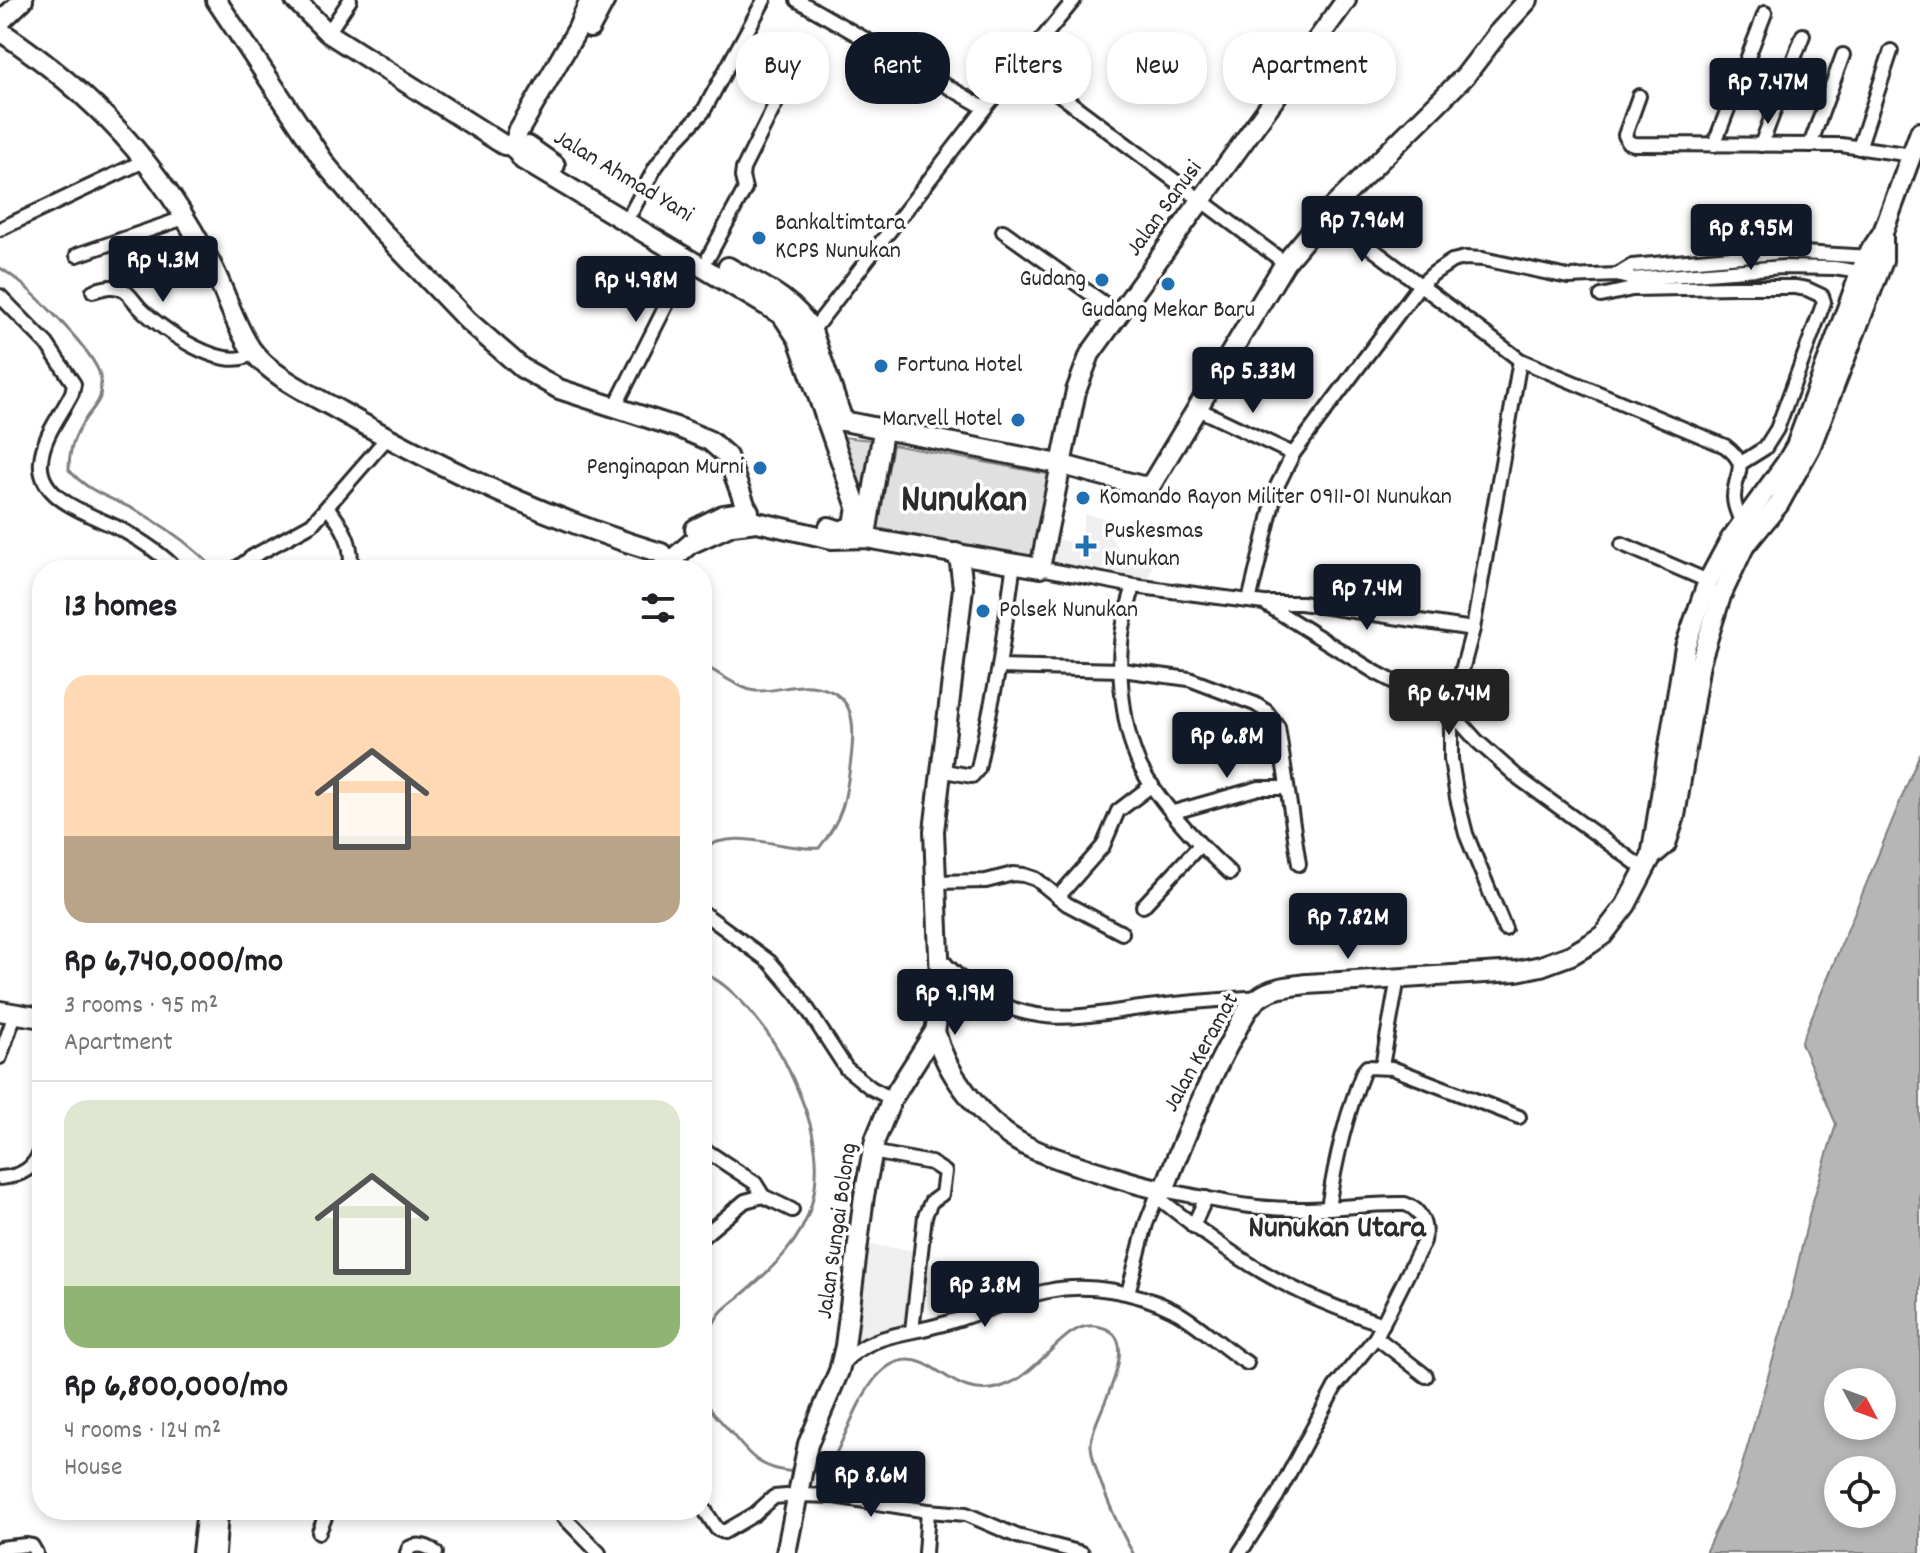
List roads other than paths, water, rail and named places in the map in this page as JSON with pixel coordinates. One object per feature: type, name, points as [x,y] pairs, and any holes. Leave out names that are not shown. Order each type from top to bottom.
[{"type":"street","points":[[0,22],[23,0]]},
{"type":"street","points":[[216,0],[318,155],[379,228],[485,337],[522,368],[559,389],[690,432],[719,448],[727,456],[747,510]]},
{"type":"street","name":"Jalan Ahmad Yani","points":[[295,0],[328,33],[474,127],[520,147],[523,160],[595,197],[782,315],[798,339],[834,421]]},
{"type":"street","points":[[328,33],[350,0]]},
{"type":"street","points":[[520,147],[523,123],[570,42],[590,0]]},
{"type":"street","points":[[520,147],[561,81],[605,0]]},
{"type":"street","points":[[632,211],[670,147],[703,112],[764,0]]},
{"type":"street","points":[[797,0],[985,108]]},
{"type":"street","points":[[1047,32],[1074,0]]},
{"type":"street","name":"Jalan Sanusi","points":[[1040,568],[1059,464],[1084,367],[1346,0]]},
{"type":"street","points":[[665,560],[682,535],[723,515],[747,510],[841,531],[854,525],[857,507],[834,421],[1059,464],[1127,483],[1151,485],[1285,263],[1326,214],[1465,76],[1528,0]]},
{"type":"street","points":[[1714,145],[1765,13]]},
{"type":"street","points":[[0,31],[85,96],[127,137],[184,218],[212,266],[254,352],[301,390],[387,438],[555,517],[662,560]]},
{"type":"street","points":[[1761,145],[1803,35]]},
{"type":"street","points":[[1859,148],[1891,51]]},
{"type":"street","points":[[1810,145],[1843,55]]},
{"type":"street","points":[[1639,96],[1625,135],[1628,142],[1810,145],[1912,155]]},
{"type":"street","points":[[709,256],[745,189],[743,169],[776,104]]},
{"type":"street","points":[[812,331],[988,104]]},
{"type":"street","points":[[1073,104],[1285,263]]},
{"type":"street","points":[[1686,694],[1685,647],[1708,581],[1737,543],[1779,504],[1805,458],[1920,132]]},
{"type":"street","points":[[0,229],[146,160]]},
{"type":"street","name":"Jalan Ahmad Yani","points":[[595,197],[632,211],[787,300],[805,318],[812,331],[834,421]]},
{"type":"street","points":[[1326,214],[1520,360],[1725,446],[1738,456],[1741,463],[1734,495],[1742,523]]},
{"type":"street","points":[[77,255],[184,218]]},
{"type":"street","points":[[1003,231],[1119,314]]},
{"type":"street","points":[[615,407],[690,258]]},
{"type":"street","points":[[1249,601],[1277,486],[1293,454],[1419,286],[1452,261],[1483,259],[1568,277],[1617,275],[1632,279],[1782,267],[1872,266]]},
{"type":"street","points":[[1686,694],[1742,523],[1796,446],[1872,266]]},
{"type":"street","points":[[93,291],[107,287],[121,288],[163,328],[223,359],[242,358],[254,352]]},
{"type":"street","points":[[1601,296],[1632,289],[1795,287],[1822,296],[1824,302],[1777,429],[1765,448],[1741,463]]},
{"type":"street","points":[[0,296],[47,344],[74,384],[44,446],[41,470],[48,488],[74,507],[138,539],[168,560]]},
{"type":"street","points":[[1505,929],[1466,834],[1460,810],[1453,778],[1451,712],[1473,629],[1520,360]]},
{"type":"street","points":[[1198,409],[1293,454]]},
{"type":"street","points":[[865,538],[883,431]]},
{"type":"street","points":[[248,560],[307,528],[387,438]]},
{"type":"street","points":[[327,507],[345,531],[351,560]]},
{"type":"street","points":[[666,560],[693,543],[746,522],[766,523],[832,539],[865,538],[1134,586],[1264,603],[1301,603],[1473,629]]},
{"type":"street","points":[[1622,544],[1708,581]]},
{"type":"street","name":"Jalan Sungai Bolong","points":[[786,1553],[805,1457],[841,1365],[872,1152],[892,1099],[935,1031],[940,980],[934,831],[963,588],[956,553]]},
{"type":"street","name":"Jalan Sungai Bolong","points":[[963,588],[976,557]]},
{"type":"street","points":[[939,770],[972,776],[978,769],[999,667],[1014,563]]},
{"type":"street","points":[[1134,586],[1120,647],[1128,729],[1135,755],[1152,785],[1200,845],[1230,873]]},
{"type":"street","points":[[1264,603],[1375,672],[1451,712],[1477,741],[1520,779],[1648,863]]},
{"type":"street","points":[[999,667],[1122,670],[1189,679],[1266,711],[1278,727],[1299,864]]},
{"type":"street","name":"Jalan Keramat","points":[[1159,1192],[1222,1056],[1248,1010],[1259,997],[1280,988],[1307,984],[1517,971],[1571,955],[1603,935],[1626,905],[1648,863],[1666,844],[1675,816],[1686,694]]},
{"type":"street","points":[[1058,897],[1103,846],[1118,811],[1152,785]]},
{"type":"street","points":[[1174,812],[1259,788],[1285,788]]},
{"type":"street","points":[[1143,906],[1200,845]]},
{"type":"street","points":[[934,882],[986,881],[1013,874],[1024,875],[1036,879],[1058,897],[1122,933]]},
{"type":"street","points":[[712,919],[770,962],[799,996],[846,1068],[871,1088],[892,1099]]},
{"type":"street","points":[[939,956],[966,983],[996,1003],[1024,1014],[1100,1015],[1188,1002],[1259,997]]},
{"type":"street","points":[[1382,1066],[1398,978]]},
{"type":"street","points":[[0,1057],[7,1013],[32,1017]]},
{"type":"street","points":[[935,1031],[939,1048],[954,1076],[983,1115],[1011,1139],[1048,1156],[1159,1192],[1271,1208],[1405,1204],[1416,1209],[1422,1218],[1426,1233],[1424,1241],[1376,1337],[1335,1387],[1272,1505],[1240,1553]]},
{"type":"street","points":[[1328,1208],[1337,1158],[1367,1067],[1382,1066],[1462,1093],[1519,1117]]},
{"type":"street","points":[[872,1152],[931,1163],[945,1172],[942,1194],[931,1202],[925,1216],[912,1331]]},
{"type":"street","points":[[712,1155],[755,1183],[763,1196],[792,1210]]},
{"type":"street","points":[[0,1178],[15,1177],[29,1170],[32,1165]]},
{"type":"street","points":[[1159,1192],[1193,1226],[1238,1259],[1324,1304],[1383,1324]]},
{"type":"street","points":[[1128,1293],[1146,1224],[1159,1192]]},
{"type":"street","points":[[712,1229],[745,1201],[763,1196]]},
{"type":"street","points":[[1193,1226],[1206,1198]]},
{"type":"street","points":[[841,1365],[859,1348],[886,1335],[939,1325],[1047,1291],[1095,1289],[1128,1293],[1182,1315],[1217,1344],[1247,1363]]},
{"type":"street","points":[[1376,1337],[1426,1376]]},
{"type":"street","points":[[711,1520],[717,1529],[724,1532],[755,1514],[774,1497],[799,1488],[928,1511],[966,1514],[1008,1533],[1082,1553]]},
{"type":"street","points":[[925,1553],[928,1511]]},
{"type":"street","points":[[202,1553],[206,1520]]},
{"type":"street","points":[[215,1553],[218,1520]]},
{"type":"street","points":[[319,1532],[324,1520]]},
{"type":"street","points":[[567,1520],[599,1553]]},
{"type":"street","points":[[0,1548],[26,1545],[32,1546],[36,1553]]},
{"type":"street","points":[[407,1553],[409,1547],[414,1545],[431,1548],[436,1553]]},
{"type":"waterway","points":[[0,268],[55,315],[93,360],[99,372],[100,397],[75,437],[69,470],[97,492],[166,528],[205,560]]},
{"type":"waterway","points":[[712,670],[750,690],[804,686],[826,689],[844,702],[853,733],[845,796],[834,827],[819,848],[744,839],[712,844]]},
{"type":"waterway","points":[[712,977],[749,1010],[784,1060],[807,1113],[816,1167],[811,1206],[801,1231],[775,1264],[725,1308],[712,1327]]},
{"type":"waterway","points":[[810,1473],[821,1471],[830,1464],[865,1394],[889,1365],[905,1360],[923,1363],[969,1388],[997,1388],[1029,1371],[1068,1335],[1081,1328],[1095,1326],[1112,1332],[1119,1344],[1119,1360],[1091,1446],[1102,1485],[1133,1553]]},
{"type":"waterway","points":[[712,1411],[755,1459],[771,1468],[795,1472]]},
{"type":"place","name":"Bankaltimtara KCPS Nunukan","points":[[759,238]]},
{"type":"place","name":"Gudang","points":[[1102,280]]},
{"type":"place","name":"Gudang Mekar Baru","points":[[1168,284]]},
{"type":"place","name":"Fortuna Hotel","points":[[881,366]]},
{"type":"place","name":"Marvell Hotel","points":[[1018,420]]},
{"type":"place","name":"Penginapan Murni","points":[[760,468]]},
{"type":"place","name":"Komando Rayon Militer 0911-01 Nunukan","points":[[1083,498]]},
{"type":"place","name":"Puskesmas Nunukan","points":[[1086,546]]},
{"type":"place","name":"Polsek Nunukan","points":[[983,611]]},
{"type":"district","name":"Nunukan","points":[[964,502]]},
{"type":"district","name":"Nunukan Utara","points":[[1337,1230]]}]
